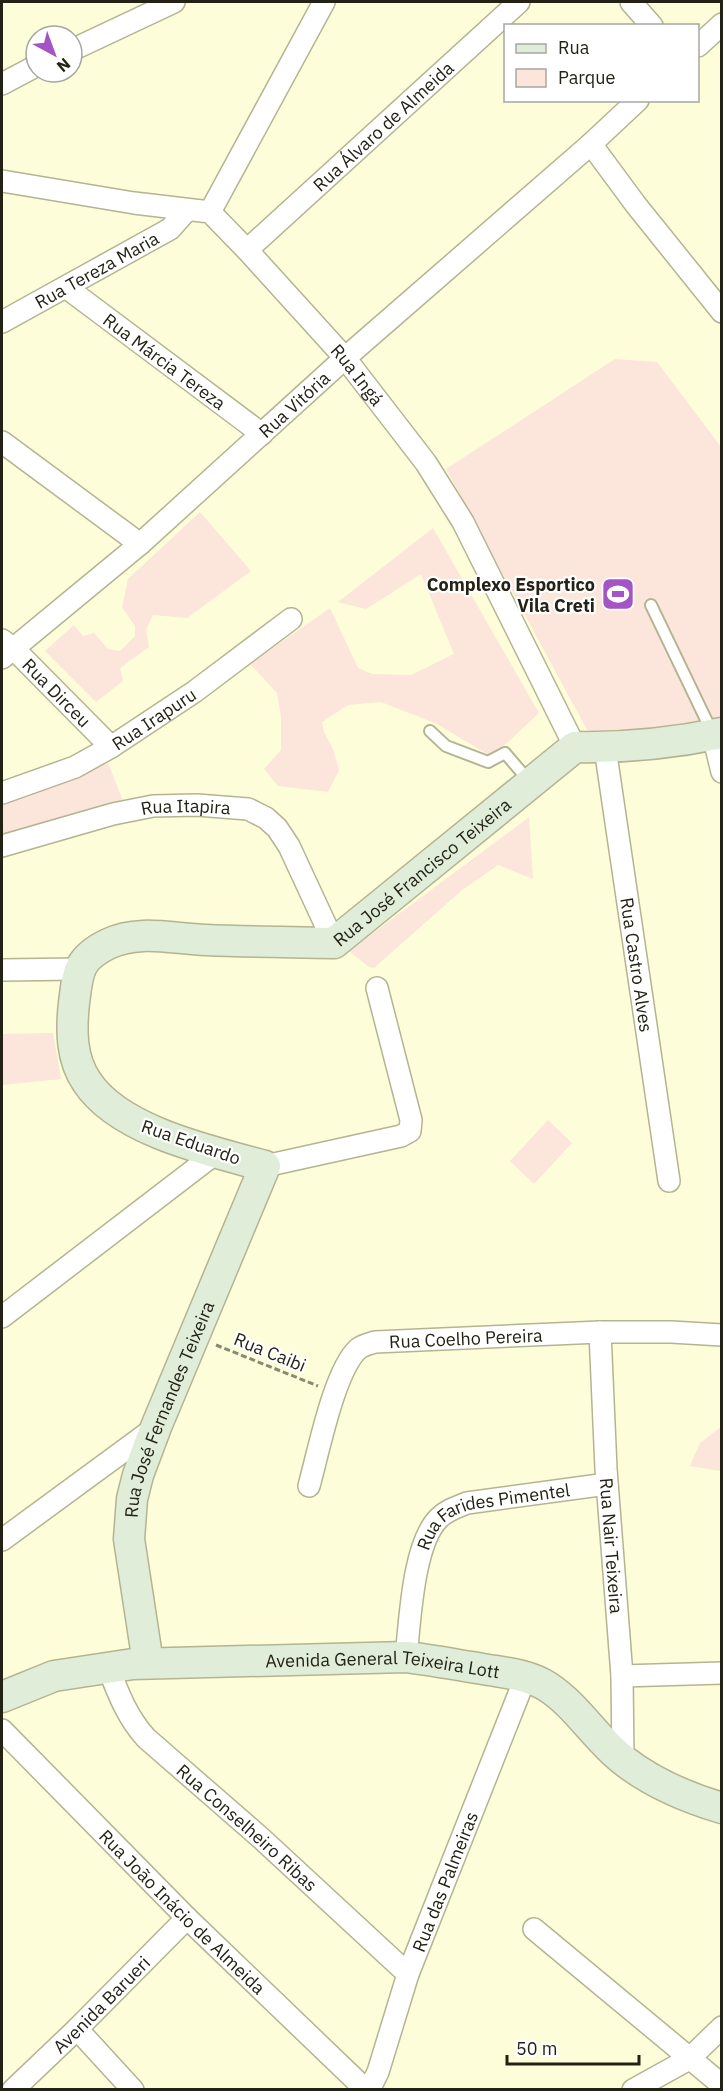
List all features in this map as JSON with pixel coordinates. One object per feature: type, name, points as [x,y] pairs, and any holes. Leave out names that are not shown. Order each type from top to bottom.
[{"type":"street","points":[[84,44],[174,2]]},
{"type":"street","points":[[2,181],[210,212],[324,2]]},
{"type":"street","name":"Rua Álvaro de Almeida","points":[[247,250],[519,2]]},
{"type":"street","points":[[631,2],[650,24]]},
{"type":"street","points":[[699,45],[719,33]]},
{"type":"street","points":[[2,84],[24,72]]},
{"type":"street","name":"Rua Vitória","points":[[6,649],[140,544],[345,358],[591,144],[636,102]]},
{"type":"street","points":[[591,144],[636,205],[722,312]]},
{"type":"street","name":"Rua Tereza Maria","points":[[2,322],[170,229],[187,210]]},
{"type":"street","name":"Rua Ingá","points":[[210,212],[345,358],[426,463],[457,511],[575,747]]},
{"type":"street","name":"Rua Márcia Tereza","points":[[67,288],[262,434]]},
{"type":"street","points":[[2,442],[140,544]]},
{"type":"street","name":"Rua Irapuru","points":[[2,793],[75,766],[111,747],[194,692],[291,619]]},
{"type":"street","name":"Rua Dirceu","points":[[6,649],[111,747]]},
{"type":"street","points":[[575,747],[605,748],[684,740],[717,734],[722,772]]},
{"type":"street","name":"Rua José Francisco Teixeira","points":[[78,969],[93,954],[108,944],[124,938],[143,935],[204,940],[334,943],[575,747]]},
{"type":"street","name":"Rua Castro Alves","points":[[605,748],[669,1180]]},
{"type":"street","name":"Rua Itapira","points":[[2,846],[113,814],[153,806],[197,805],[248,809],[266,818],[283,837],[334,943]]},
{"type":"street","points":[[2,970],[78,969]]},
{"type":"street","name":"Rua Eduardo","points":[[78,969],[71,1028],[76,1059],[86,1082],[102,1100],[126,1119],[162,1134],[216,1153],[265,1166],[401,1136],[410,1131],[411,1120],[377,988]]},
{"type":"street","points":[[2,1317],[216,1153]]},
{"type":"street","name":"Rua José Fernandes Teixeira","points":[[148,1663],[129,1539],[129,1519],[138,1474],[265,1166]]},
{"type":"street","name":"Rua Coelho Pereira","points":[[309,1486],[334,1393],[345,1368],[358,1349],[375,1342],[600,1332],[722,1335]]},
{"type":"street","name":"Rua Nair Teixeira","points":[[600,1332],[607,1484],[622,1676],[623,1760]]},
{"type":"street","points":[[2,1540],[156,1427]]},
{"type":"street","name":"Rua Farides Pimentel","points":[[406,1657],[414,1587],[422,1546],[438,1519],[449,1510],[467,1503],[607,1484]]},
{"type":"street","name":"Avenida General Teixeira Lott","points":[[2,1697],[54,1676],[108,1666],[406,1657],[437,1660],[526,1676],[548,1687],[571,1706],[623,1760],[682,1794],[722,1808]]},
{"type":"street","name":"Rua Conselheiro Ribas","points":[[108,1666],[123,1707],[134,1725],[146,1738],[262,1839],[408,1974]]},
{"type":"street","points":[[622,1676],[722,1673]]},
{"type":"street","name":"Rua das Palmeiras","points":[[368,2090],[378,2072],[408,1974],[526,1676]]},
{"type":"street","name":"Rua João Inácio de Almeida","points":[[2,1730],[187,1918],[368,2090]]},
{"type":"street","name":"Avenida Barueri","points":[[14,2090],[187,1918]]},
{"type":"street","points":[[534,1929],[722,2085]]},
{"type":"street","points":[[633,2090],[689,2059],[722,2027]]},
{"type":"street","points":[[77,2029],[133,2090]]},
{"type":"lane","points":[[651,605],[717,734]]},
{"type":"lane","points":[[430,731],[446,746],[488,762],[505,753],[531,783]]},
{"type":"path","name":"Rua Caibi","points":[[195,1336],[334,1393]]},
{"type":"green space","name":"Complexo Esportico Vila Creti","points":[[615,359],[657,362],[721,447],[721,720],[592,739],[446,469]]},
{"type":"green space","points":[[200,512],[251,571],[187,618],[153,615],[146,630],[149,647],[120,668],[123,681],[96,702],[45,651],[74,625],[83,636],[94,633],[108,649],[120,651],[135,636],[135,626],[122,607],[128,579]]},
{"type":"green space","points":[[433,528],[539,713],[507,743],[489,755],[437,724],[381,702],[348,705],[322,722],[339,770],[328,792],[278,786],[264,769],[281,750],[281,717],[277,693],[250,664],[330,608],[358,668],[372,674],[411,675],[454,654],[421,574],[366,609],[338,602]]},
{"type":"green space","points":[[108,763],[123,801],[2,837],[2,800]]},
{"type":"green space","points":[[529,817],[533,879],[498,865],[461,891],[374,968],[369,967],[349,951]]},
{"type":"green space","points":[[53,1033],[61,1079],[2,1085],[2,1034]]},
{"type":"green space","points":[[548,1120],[572,1143],[534,1184],[510,1161]]},
{"type":"green space","points":[[721,1427],[721,1471],[690,1466],[700,1443]]},
{"type":"place","name":"Complexo Esportico Vila Creti","points":[[618,594]]}]
